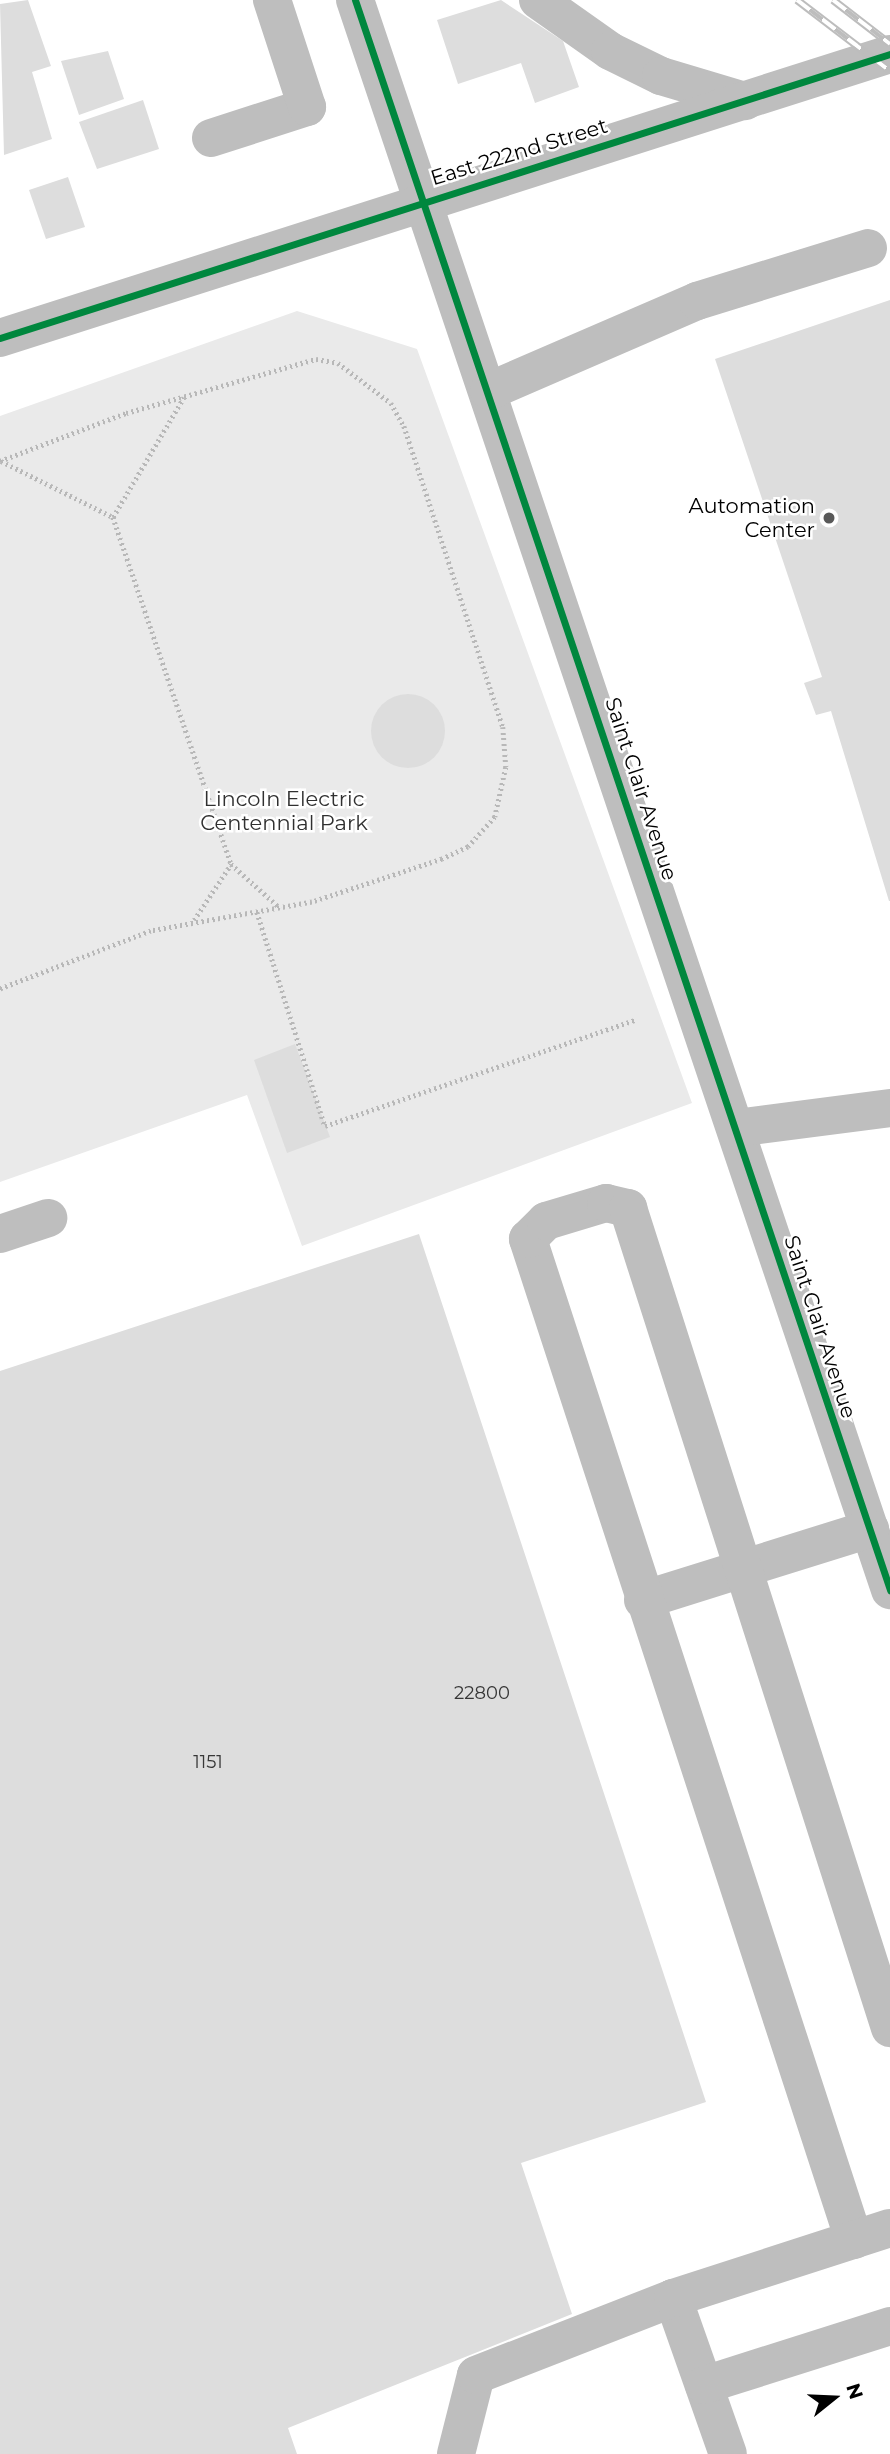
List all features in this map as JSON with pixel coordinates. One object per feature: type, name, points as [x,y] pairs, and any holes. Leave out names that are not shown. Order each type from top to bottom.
[{"type":"street","points":[[211,138],[307,107],[272,0]]},
{"type":"street","name":"Saint Clair Avenue","points":[[355,0],[425,199],[890,1590]]},
{"type":"street","points":[[538,0],[610,51],[661,76],[745,101]]},
{"type":"street","name":"East 222nd Street","points":[[0,338],[425,199],[890,54]]},
{"type":"street","points":[[489,391],[697,302],[868,248]]},
{"type":"street","points":[[736,1128],[887,1118]]},
{"type":"street","points":[[854,2240],[643,1600],[528,1239],[546,1221],[606,1203],[628,1208],[890,2028]]},
{"type":"street","points":[[0,1234],[47,1218]]},
{"type":"street","points":[[643,1600],[870,1529]]},
{"type":"street","points":[[456,2454],[476,2375],[673,2298],[890,2228]]},
{"type":"street","points":[[673,2298],[728,2454]]},
{"type":"street","points":[[704,2385],[890,2326]]},
{"type":"path","points":[[0,461],[184,396],[316,359],[338,363],[391,403],[503,727],[500,804],[468,847],[280,908],[194,920],[0,989]]},
{"type":"path","points":[[113,517],[184,396]]},
{"type":"path","points":[[0,461],[113,517],[231,864],[280,908]]},
{"type":"path","points":[[194,920],[231,864]]},
{"type":"path","points":[[257,912],[325,1126],[634,1020]]},
{"type":"green space","name":"Lincoln Electric Centennial Park","points":[[297,311],[417,349],[692,1103],[302,1246],[247,1095],[0,1182],[0,416]]},
{"type":"building","points":[[28,0],[51,66],[32,72],[52,139],[4,155],[0,4]]},
{"type":"building","points":[[501,0],[563,41],[579,87],[535,103],[521,63],[458,84],[437,20]]},
{"type":"building","points":[[108,51],[124,99],[79,115],[61,61]]},
{"type":"building","points":[[143,100],[159,149],[97,169],[79,122]]},
{"type":"building","points":[[68,177],[85,227],[46,239],[29,190]]},
{"type":"building","name":"Automation Center","points":[[890,300],[889,901],[831,711],[816,715],[804,683],[822,677],[715,359]]},
{"type":"building","points":[[408,694],[429,700],[439,710],[445,731],[439,752],[429,762],[408,768],[387,762],[377,752],[371,731],[377,710],[387,700]]},
{"type":"building","points":[[295,1044],[330,1137],[287,1153],[254,1060]]},
{"type":"building","points":[[419,1234],[706,2102],[521,2163],[572,2314],[288,2428],[297,2454],[0,2454],[0,1371]]},
{"type":"railway","points":[[797,0],[890,71]]},
{"type":"railway","points":[[833,0],[890,44]]},
{"type":"cycle path","points":[[355,0],[890,1590]]},
{"type":"cycle path","points":[[0,338],[890,54]]},
{"type":"place","name":"Automation Center","points":[[829,518]]}]
